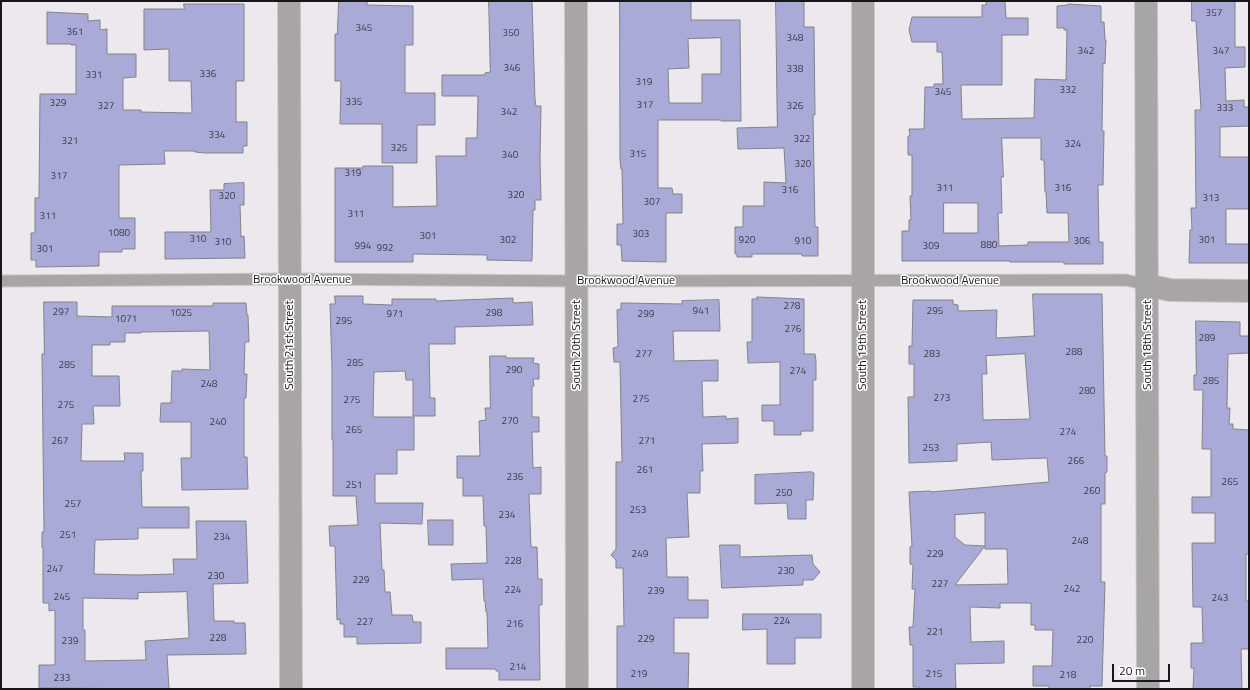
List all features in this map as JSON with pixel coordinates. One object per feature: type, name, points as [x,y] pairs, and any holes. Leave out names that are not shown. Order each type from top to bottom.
[{"type":"street","name":"South 21st Street","points":[[289,1],[291,689]]},
{"type":"street","name":"South 20th Street","points":[[576,1],[577,689]]},
{"type":"street","name":"South 19th Street","points":[[863,1],[863,689]]},
{"type":"street","name":"South 18th Street","points":[[1146,1],[1148,689]]},
{"type":"street","name":"Brookwood Avenue","points":[[1148,285],[1170,290],[1249,291]]},
{"type":"lane","name":"Brookwood Avenue","points":[[1,281],[1126,280],[1148,285]]},
{"type":"building","points":[[339,1],[367,1],[367,5],[413,6],[413,45],[405,45],[405,93],[435,93],[435,125],[417,125],[417,163],[382,163],[382,124],[340,124],[341,81],[335,81],[335,34],[337,34]]},
{"type":"building","points":[[489,1],[532,1],[535,100],[536,106],[541,106],[541,200],[535,200],[535,210],[533,210],[532,261],[487,260],[487,255],[413,254],[413,262],[335,262],[335,168],[393,166],[393,207],[437,206],[436,156],[466,156],[466,138],[477,138],[478,96],[442,96],[442,75],[485,75],[485,73],[490,72]]},
{"type":"building","points":[[620,1],[691,1],[691,20],[740,20],[741,121],[658,120],[658,188],[672,188],[673,194],[682,194],[682,213],[666,213],[666,262],[622,261],[621,245],[617,245],[617,224],[623,224],[622,169],[620,160]],"holes":[[[721,38],[721,74],[702,74],[702,103],[669,103],[668,69],[689,68],[688,39]]]},
{"type":"building","points":[[776,1],[804,1],[804,27],[814,27],[815,115],[813,115],[815,227],[818,227],[818,256],[802,256],[802,254],[752,254],[752,257],[737,257],[737,254],[735,254],[735,227],[743,227],[743,206],[764,206],[764,182],[786,183],[784,148],[738,149],[737,128],[777,127]]},
{"type":"building","points":[[986,1],[1005,1],[1006,18],[1028,18],[1028,35],[1002,35],[1002,85],[961,85],[962,119],[1034,118],[1035,79],[1066,80],[1067,30],[1064,30],[1064,28],[1057,28],[1057,6],[1068,4],[1101,6],[1101,22],[1104,22],[1106,40],[1105,64],[1103,63],[1103,185],[1098,185],[1099,242],[1103,242],[1103,264],[1064,264],[1064,262],[1010,261],[902,261],[902,231],[909,231],[909,220],[911,220],[910,196],[912,196],[912,155],[908,155],[908,136],[910,136],[909,129],[924,129],[925,87],[934,87],[934,84],[943,84],[942,52],[937,52],[937,42],[912,42],[909,30],[912,17],[982,17],[982,5],[986,5]],"holes":[[[1002,138],[1041,138],[1041,160],[1044,160],[1047,213],[1068,213],[1069,242],[1028,242],[1028,245],[999,246],[998,213],[1002,213]],[[944,203],[978,203],[978,233],[944,233]]]},
{"type":"building","points":[[1192,1],[1235,1],[1235,47],[1245,47],[1245,67],[1225,68],[1226,101],[1244,100],[1244,107],[1249,107],[1249,126],[1220,127],[1220,157],[1249,157],[1249,209],[1226,209],[1226,244],[1249,244],[1249,263],[1189,263],[1190,230],[1192,230],[1191,208],[1196,208],[1195,110],[1201,110],[1196,21],[1192,21]]},
{"type":"building","points":[[184,4],[244,4],[244,81],[236,81],[236,122],[247,122],[247,146],[243,146],[243,153],[164,151],[165,164],[119,165],[119,218],[135,218],[135,249],[122,249],[122,252],[99,252],[99,266],[36,267],[36,260],[31,260],[31,233],[35,233],[35,198],[39,198],[40,94],[76,94],[76,45],[47,44],[47,12],[88,14],[88,21],[100,20],[100,30],[107,29],[107,54],[136,54],[136,77],[123,78],[123,110],[141,110],[141,112],[192,113],[191,81],[169,81],[169,49],[144,50],[144,9],[184,9]]},
{"type":"building","points":[[244,183],[244,205],[240,205],[241,237],[244,236],[245,258],[165,259],[165,232],[211,232],[210,190],[224,190],[224,184]]},
{"type":"building","points":[[1033,294],[1102,294],[1105,456],[1107,456],[1107,472],[1105,473],[1105,504],[1101,504],[1101,582],[1105,582],[1102,686],[1090,686],[1090,689],[1049,689],[1049,686],[1033,686],[1033,666],[1052,666],[1053,630],[1035,630],[1035,625],[1031,625],[1031,603],[1000,603],[1000,608],[970,607],[971,642],[1004,641],[1004,663],[955,664],[956,689],[919,689],[919,687],[913,687],[913,645],[910,645],[909,627],[913,627],[915,589],[912,589],[913,565],[910,564],[910,547],[912,546],[909,492],[931,492],[1049,482],[1047,458],[992,460],[991,442],[957,444],[957,461],[909,463],[908,397],[914,397],[914,364],[909,364],[909,346],[912,346],[913,300],[953,300],[953,304],[958,305],[958,311],[997,310],[996,338],[1034,336]],"holes":[[[1025,354],[1030,419],[983,420],[982,374],[987,374],[986,356]],[[985,513],[985,546],[965,545],[955,537],[955,515]],[[985,546],[985,549],[1007,549],[1008,584],[955,585]]]},
{"type":"building","points":[[335,296],[363,296],[363,304],[392,305],[392,299],[436,299],[436,301],[513,298],[513,303],[532,302],[533,325],[455,327],[455,344],[429,344],[430,398],[435,398],[435,416],[413,416],[413,380],[406,380],[405,371],[374,372],[373,417],[414,417],[414,450],[397,450],[397,474],[375,474],[375,503],[423,503],[422,524],[380,523],[382,570],[384,570],[385,592],[390,592],[392,615],[412,615],[413,622],[421,622],[421,643],[357,644],[357,637],[344,637],[344,624],[340,624],[340,619],[337,620],[335,546],[330,546],[329,526],[358,525],[356,496],[333,496],[330,304],[335,304]]},
{"type":"building","points":[[757,297],[804,299],[804,354],[815,354],[816,361],[816,380],[813,380],[813,431],[801,431],[801,435],[774,435],[774,421],[762,421],[762,405],[780,405],[780,362],[748,363],[747,342],[752,342],[752,299],[757,299]]},
{"type":"building","points":[[719,300],[720,331],[673,331],[674,361],[718,360],[718,381],[702,381],[703,417],[726,416],[726,419],[738,418],[738,443],[702,444],[703,471],[700,471],[700,493],[687,493],[689,537],[666,538],[667,577],[688,577],[688,600],[708,600],[708,618],[674,618],[674,653],[689,653],[688,689],[617,689],[617,626],[624,626],[623,568],[616,568],[616,560],[611,555],[616,549],[616,462],[622,462],[620,362],[614,362],[613,348],[618,347],[617,310],[621,309],[621,303],[682,304],[682,301]]},
{"type":"building","points":[[44,302],[77,302],[77,316],[112,317],[112,306],[213,306],[213,303],[246,303],[249,342],[245,342],[244,374],[247,374],[246,398],[244,398],[244,457],[247,457],[248,489],[182,490],[181,458],[191,458],[191,422],[160,422],[161,403],[171,403],[172,371],[182,371],[182,369],[210,370],[209,331],[125,333],[125,342],[110,342],[110,345],[92,345],[92,376],[119,376],[120,406],[93,406],[94,424],[82,424],[81,461],[125,461],[124,453],[143,453],[143,471],[141,471],[142,507],[189,507],[189,528],[138,528],[138,539],[95,540],[94,574],[174,574],[173,559],[197,559],[196,521],[246,521],[248,583],[213,584],[214,621],[234,621],[234,623],[245,623],[246,654],[167,655],[169,689],[39,688],[39,665],[55,665],[55,610],[49,611],[49,603],[43,603],[42,532],[44,532],[42,354],[44,354]],"holes":[[[187,592],[189,638],[145,641],[146,660],[85,661],[83,598],[138,599],[138,593]]]},
{"type":"building","points":[[1196,321],[1240,322],[1240,336],[1249,336],[1249,353],[1228,354],[1227,408],[1230,408],[1229,424],[1233,424],[1233,429],[1249,430],[1249,554],[1246,554],[1246,601],[1249,601],[1249,649],[1241,649],[1242,689],[1193,689],[1194,668],[1191,668],[1191,643],[1203,643],[1202,607],[1193,607],[1192,543],[1215,543],[1215,513],[1192,513],[1192,497],[1211,497],[1211,449],[1202,449],[1203,390],[1194,390],[1194,375],[1196,375]]},
{"type":"building","points":[[490,356],[506,356],[506,358],[534,358],[533,363],[539,364],[539,379],[533,379],[534,386],[532,386],[532,417],[539,417],[539,432],[532,432],[533,468],[541,467],[541,494],[529,494],[531,547],[537,547],[538,579],[542,579],[542,605],[539,605],[540,680],[499,680],[499,671],[496,671],[496,669],[446,669],[446,648],[488,648],[487,612],[484,601],[483,579],[452,580],[451,564],[487,563],[486,526],[484,526],[483,496],[463,496],[463,478],[457,478],[457,456],[480,456],[479,421],[486,420],[485,408],[490,408]]},
{"type":"building","points":[[814,473],[813,500],[806,500],[806,519],[788,519],[787,503],[755,504],[755,475]]},
{"type":"building","points":[[428,520],[453,520],[453,545],[429,545]]},
{"type":"building","points":[[720,545],[740,545],[740,557],[812,555],[813,564],[820,572],[813,580],[803,580],[803,585],[722,588]]},
{"type":"building","points":[[743,614],[821,614],[821,638],[795,638],[795,664],[767,664],[767,629],[743,630]]}]
